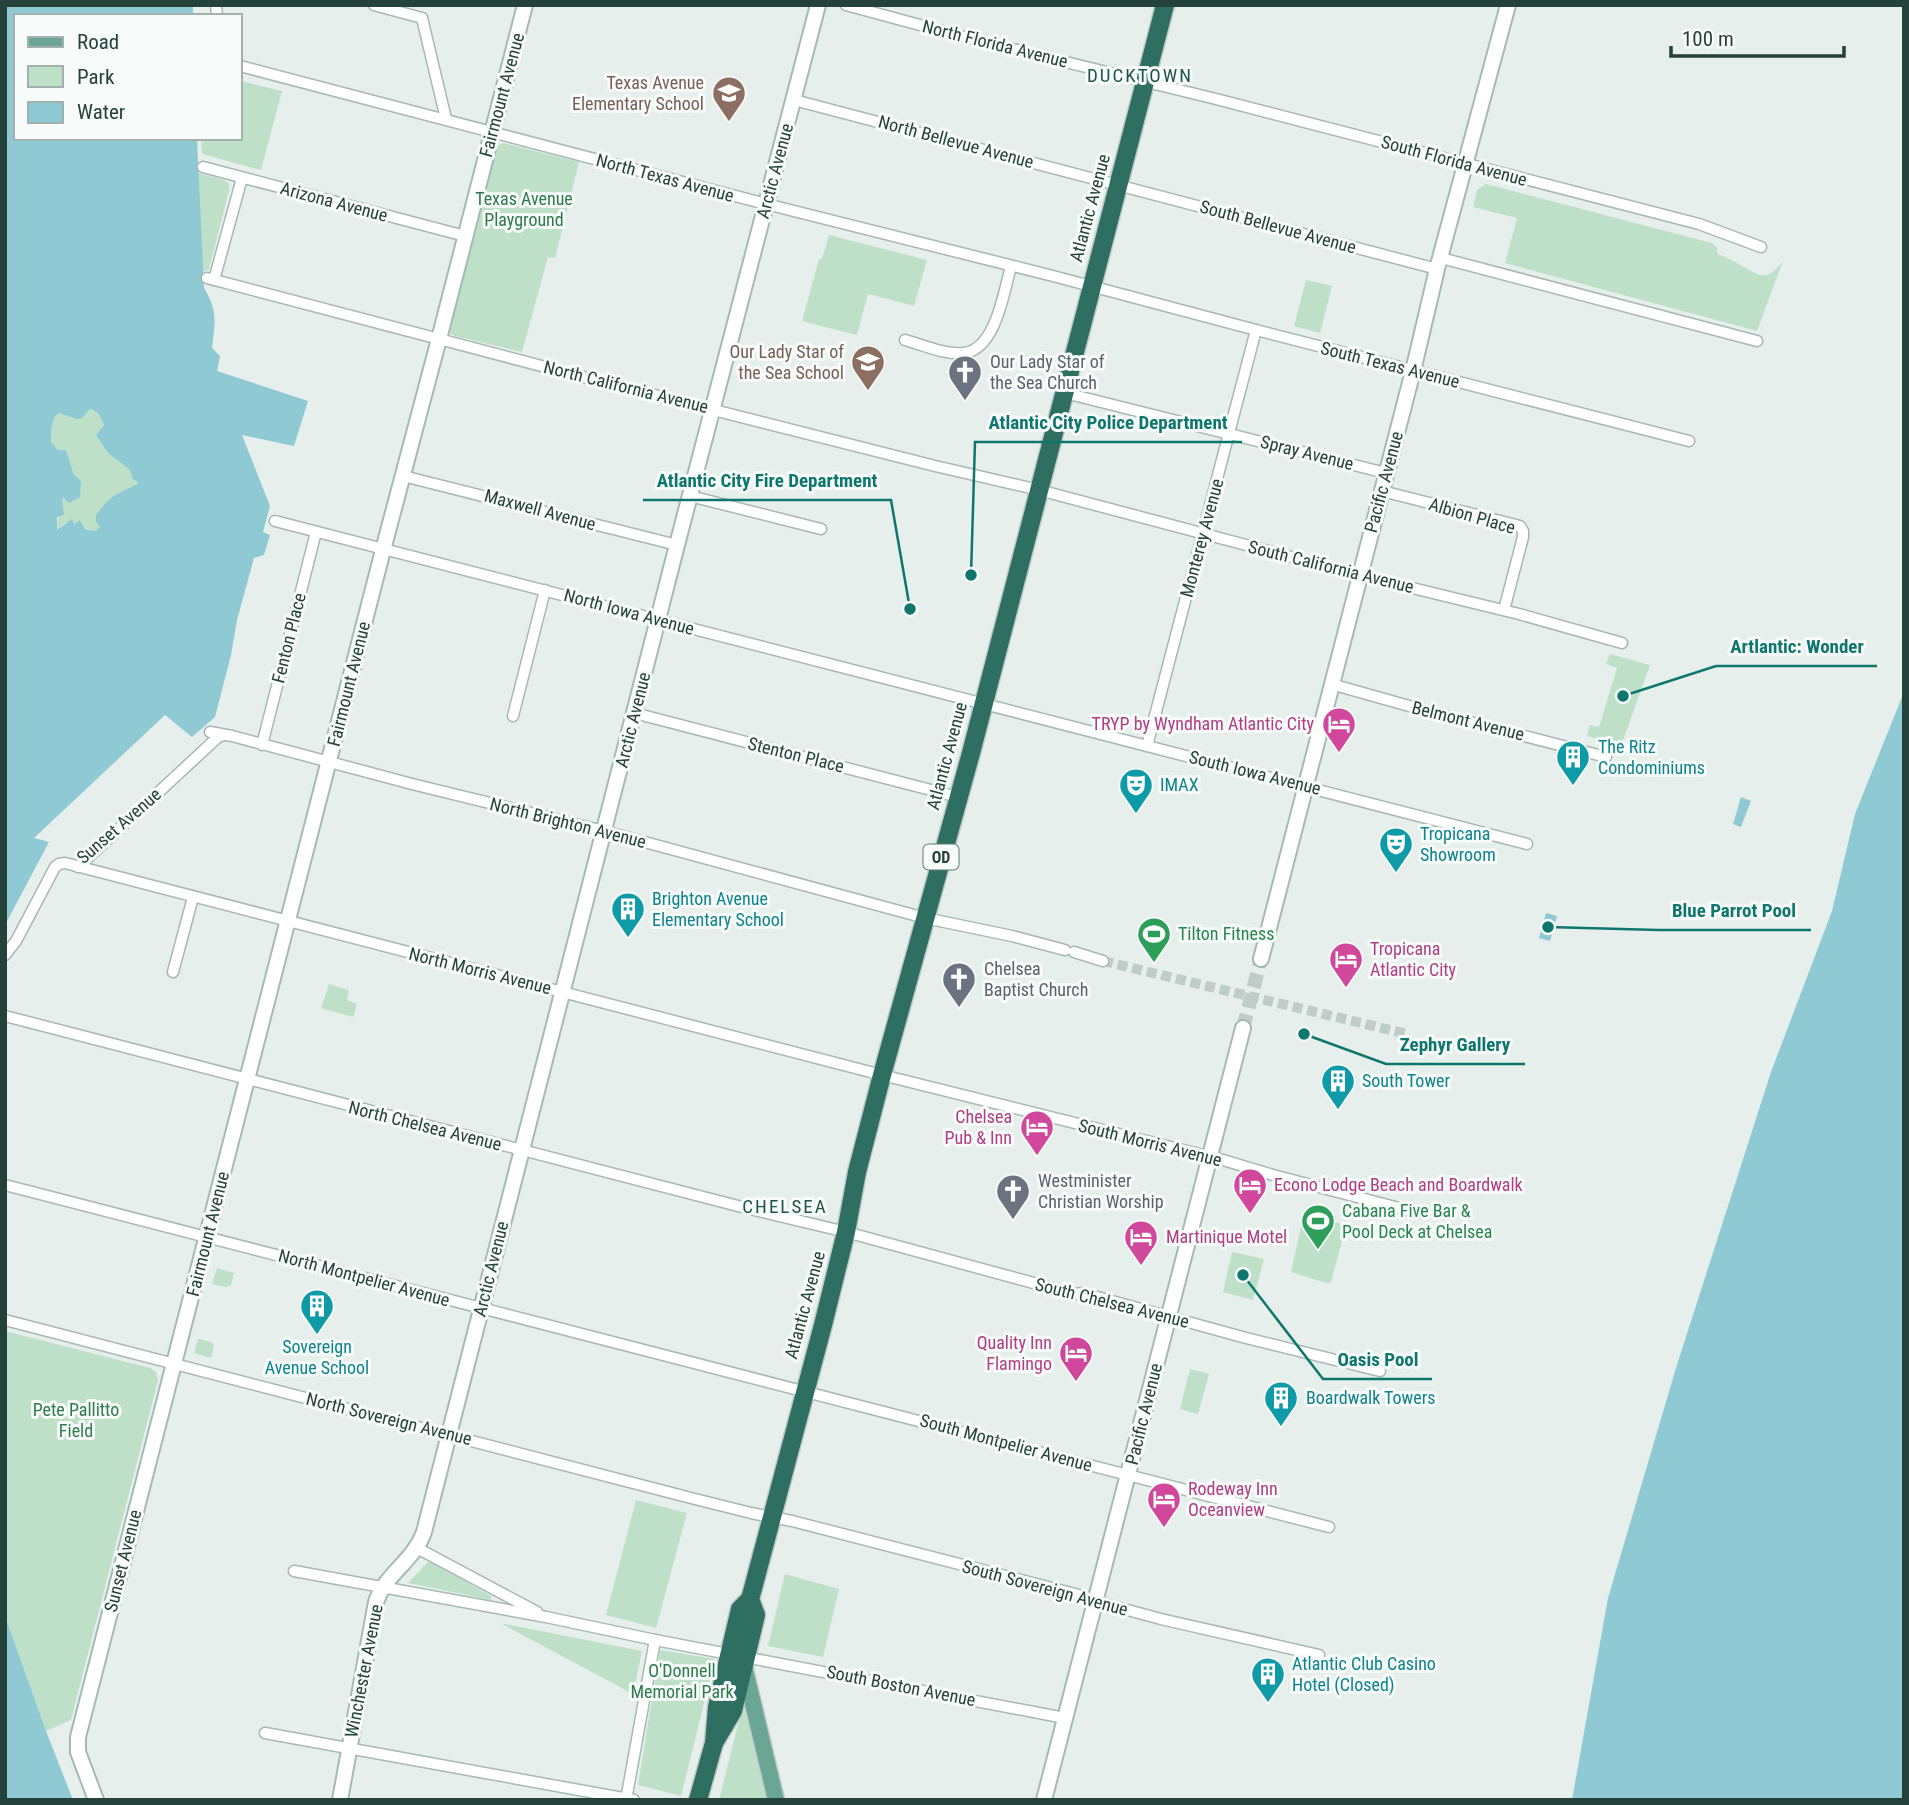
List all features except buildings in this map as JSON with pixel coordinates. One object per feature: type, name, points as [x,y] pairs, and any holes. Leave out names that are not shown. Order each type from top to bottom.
[{"type":"highway","name":"Atlantic Avenue","points":[[738,1657],[740,1608],[750,1599],[772,1517],[846,1232],[857,1172],[882,1075],[971,753],[1165,5]]},
{"type":"highway","name":"OD","points":[[698,1800],[713,1743],[717,1706],[738,1657]]},
{"type":"main road","name":"Atlantic Avenue","points":[[738,1657],[776,1800]]},
{"type":"street","points":[[374,5],[422,18],[446,119]]},
{"type":"street","name":"Fairmount Avenue","points":[[174,1364],[525,5]]},
{"type":"street","name":"Arctic Avenue","points":[[449,1435],[818,5]]},
{"type":"street","name":"North Florida Avenue","points":[[846,5],[1144,81]]},
{"type":"street","name":"Pacific Avenue","points":[[1261,959],[1439,263],[1508,5]]},
{"type":"street","name":"North Texas Avenue","points":[[242,67],[1091,287]]},
{"type":"street","name":"South Florida Avenue","points":[[1144,81],[1699,224],[1762,247]]},
{"type":"street","name":"North Bellevue Avenue","points":[[794,100],[1118,185]]},
{"type":"street","name":"Arizona Avenue","points":[[203,167],[465,236]]},
{"type":"street","name":"North California Avenue","points":[[242,178],[211,279],[935,466],[1040,490]]},
{"type":"street","name":"South Bellevue Avenue","points":[[1118,185],[1757,341]]},
{"type":"street","points":[[905,340],[955,353],[973,351],[989,335],[994,325],[1011,266]]},
{"type":"street","name":"South Texas Avenue","points":[[1091,287],[1689,441]]},
{"type":"street","name":"Monterey Avenue","points":[[1147,746],[1256,330]]},
{"type":"street","name":"Spray Avenue","points":[[1065,393],[1386,472]]},
{"type":"street","name":"Maxwell Avenue","points":[[403,476],[677,545]]},
{"type":"street","name":"South California Avenue","points":[[1040,490],[1622,643]]},
{"type":"street","name":"Albion Place","points":[[1382,491],[1520,526],[1523,537],[1504,610]]},
{"type":"street","points":[[690,496],[821,529]]},
{"type":"street","name":"North Iowa Avenue","points":[[275,520],[983,704]]},
{"type":"street","name":"Fenton Place","points":[[262,745],[316,532]]},
{"type":"street","points":[[513,716],[545,590]]},
{"type":"street","name":"Belmont Avenue","points":[[1331,684],[1606,757]]},
{"type":"street","name":"South Iowa Avenue","points":[[983,704],[1527,844]]},
{"type":"street","name":"Stenton Place","points":[[635,713],[958,797]]},
{"type":"street","name":"North Brighton Avenue","points":[[210,732],[604,831],[925,918],[1012,936],[1103,961]]},
{"type":"street","name":"Sunset Avenue","points":[[5,955],[16,941],[55,867],[65,863],[78,866],[218,737],[224,735]]},
{"type":"street","name":"North Morris Avenue","points":[[78,866],[882,1075]]},
{"type":"street","points":[[173,972],[193,897]]},
{"type":"street","name":"North Chelsea Avenue","points":[[5,1016],[522,1151],[846,1232]]},
{"type":"street","name":"Pacific Avenue","points":[[1044,1800],[1243,1028]]},
{"type":"street","name":"South Morris Avenue","points":[[882,1075],[1210,1157],[1418,1213]]},
{"type":"street","name":"North Montpelier Avenue","points":[[5,1185],[804,1391]]},
{"type":"street","name":"South Chelsea Avenue","points":[[846,1232],[1074,1294],[1083,1293],[1246,1338],[1380,1371]]},
{"type":"street","name":"North Sovereign Avenue","points":[[5,1320],[772,1517]]},
{"type":"street","name":"Sunset Avenue","points":[[96,1800],[80,1758],[78,1742],[174,1364]]},
{"type":"street","name":"South Montpelier Avenue","points":[[804,1391],[1329,1527]]},
{"type":"street","name":"Winchester Avenue","points":[[340,1800],[376,1602],[382,1587],[417,1548],[424,1532],[449,1435]]},
{"type":"street","name":"South Sovereign Avenue","points":[[772,1517],[1161,1619],[1319,1655]]},
{"type":"street","points":[[417,1548],[546,1617]]},
{"type":"street","points":[[294,1571],[546,1617]]},
{"type":"street","name":"South Boston Avenue","points":[[546,1617],[738,1657],[1065,1718]]},
{"type":"street","points":[[265,1733],[629,1799],[655,1640]]},
{"type":"green space","points":[[242,81],[282,91],[261,170],[202,154],[201,140],[242,140]]},
{"type":"green space","name":"Texas Avenue Playground","points":[[503,143],[579,162],[555,258],[548,257],[522,352],[455,336],[450,333],[449,328],[495,153]]},
{"type":"green space","points":[[198,173],[229,184],[209,269],[206,271],[202,270]]},
{"type":"green space","points":[[1486,184],[1712,243],[1718,254],[1762,275],[1772,273],[1783,261],[1757,331],[1505,263],[1517,218],[1473,207],[1477,190]]},
{"type":"green space","points":[[829,235],[927,260],[914,306],[868,294],[857,335],[802,321],[819,259],[822,259]]},
{"type":"green space","points":[[1306,280],[1332,286],[1320,333],[1294,326]]},
{"type":"green space","points":[[89,409],[98,413],[104,425],[96,435],[108,453],[129,469],[133,479],[140,483],[107,501],[96,515],[100,527],[95,531],[65,523],[57,530],[60,496],[79,480],[74,475],[66,450],[58,450],[51,442],[53,422],[59,413],[82,417]]},
{"type":"green space","points":[[1610,654],[1650,665],[1621,746],[1587,736],[1590,725],[1599,727],[1617,668],[1606,664]]},
{"type":"green space","points":[[329,984],[349,990],[347,1000],[357,1004],[353,1017],[321,1008]]},
{"type":"green space","name":"Cabana Five Bar & Pool Deck at Chelsea","points":[[1312,1214],[1342,1224],[1345,1229],[1331,1282],[1326,1283],[1291,1272],[1301,1227],[1308,1229]]},
{"type":"green space","points":[[1232,1252],[1264,1259],[1253,1300],[1223,1292]]},
{"type":"green space","points":[[217,1268],[234,1273],[231,1285],[226,1287],[212,1284]]},
{"type":"green space","name":"Pete Pallitto Field","points":[[5,1331],[150,1368],[156,1372],[158,1380],[71,1720],[46,1731],[5,1616]]},
{"type":"green space","points":[[198,1339],[214,1345],[211,1358],[194,1353]]},
{"type":"green space","points":[[1190,1369],[1209,1374],[1198,1414],[1180,1409]]},
{"type":"green space","points":[[636,1500],[687,1513],[656,1628],[606,1615]]},
{"type":"green space","points":[[429,1561],[491,1596],[491,1600],[408,1583]]},
{"type":"green space","points":[[785,1574],[839,1589],[823,1657],[768,1646]]},
{"type":"green space","points":[[500,1623],[642,1651],[633,1694]]},
{"type":"green space","name":"O'Donnell Memorial Park","points":[[660,1650],[715,1659],[681,1796],[638,1785]]},
{"type":"green space","name":"O'Donnell Memorial Park","points":[[742,1709],[745,1711],[767,1800],[719,1800]]},
{"type":"water","points":[[5,5],[193,5],[193,14],[14,14],[14,140],[197,140],[204,288],[213,310],[212,348],[220,356],[217,371],[308,401],[294,446],[242,435],[270,506],[263,532],[270,535],[264,555],[254,558],[215,717],[192,737],[165,715],[34,838],[49,842],[5,925]],"holes":[[[90,409],[98,413],[104,425],[96,435],[108,453],[129,469],[133,479],[139,483],[107,501],[96,515],[96,522],[100,527],[95,531],[85,529],[80,520],[74,524],[72,519],[57,530],[57,517],[64,515],[62,497],[69,503],[80,497],[81,481],[74,475],[66,450],[58,450],[51,442],[53,422],[59,413],[77,419],[82,418]]]},
{"type":"water","points":[[1904,692],[1904,1800],[1572,1800],[1608,1598],[1676,1368],[1771,1072],[1832,911],[1855,814]]},
{"type":"water","points":[[1741,797],[1751,801],[1741,827],[1733,824]]},
{"type":"water","points":[[1546,913],[1557,916],[1550,941],[1539,938]]},
{"type":"water","points":[[5,1616],[46,1731],[73,1800],[5,1800]]},
{"type":"tunnel","points":[[1243,1028],[1261,959]]},
{"type":"tunnel","points":[[1103,961],[1407,1034]]},
{"type":"place","name":"Texas Avenue Elementary School","points":[[729,123]]},
{"type":"place","name":"Our Lady Star of the Sea School","points":[[868,392]]},
{"type":"place","name":"Our Lady Star of the Sea Church","points":[[965,402]]},
{"type":"place","name":"Atlantic City Police Department","points":[[971,575]]},
{"type":"place","name":"Atlantic City Fire Department","points":[[910,609]]},
{"type":"place","name":"Artlantic: Wonder","points":[[1623,696]]},
{"type":"place","name":"TRYP by Wyndham Atlantic City","points":[[1339,754]]},
{"type":"place","name":"The Ritz Condominiums","points":[[1573,787]]},
{"type":"place","name":"IMAX","points":[[1136,815]]},
{"type":"place","name":"Tropicana Showroom","points":[[1396,874]]},
{"type":"place","name":"Blue Parrot Pool","points":[[1548,927]]},
{"type":"place","name":"Brighton Avenue Elementary School","points":[[628,939]]},
{"type":"place","name":"Tilton Fitness","points":[[1154,964]]},
{"type":"place","name":"Tropicana Atlantic City","points":[[1346,989]]},
{"type":"place","name":"Chelsea Baptist Church","points":[[959,1009]]},
{"type":"place","name":"Zephyr Gallery","points":[[1304,1034]]},
{"type":"place","name":"South Tower","points":[[1338,1111]]},
{"type":"place","name":"Chelsea Pub & Inn","points":[[1037,1157]]},
{"type":"place","name":"Econo Lodge Beach and Boardwalk","points":[[1250,1215]]},
{"type":"place","name":"Westminister Christian Worship","points":[[1013,1221]]},
{"type":"place","name":"Cabana Five Bar & Pool Deck at Chelsea","points":[[1318,1251]]},
{"type":"place","name":"Martinique Motel","points":[[1141,1267]]},
{"type":"place","name":"Oasis Pool","points":[[1243,1275]]},
{"type":"place","name":"Sovereign Avenue School","points":[[317,1336]]},
{"type":"place","name":"Quality Inn Flamingo","points":[[1076,1383]]},
{"type":"place","name":"Boardwalk Towers","points":[[1281,1428]]},
{"type":"place","name":"Rodeway Inn Oceanview","points":[[1164,1529]]},
{"type":"place","name":"Atlantic Club Casino Hotel (Closed)","points":[[1268,1704]]},
{"type":"district","name":"DUCKTOWN","points":[[1140,75]]},
{"type":"district","name":"CHELSEA","points":[[785,1206]]}]
